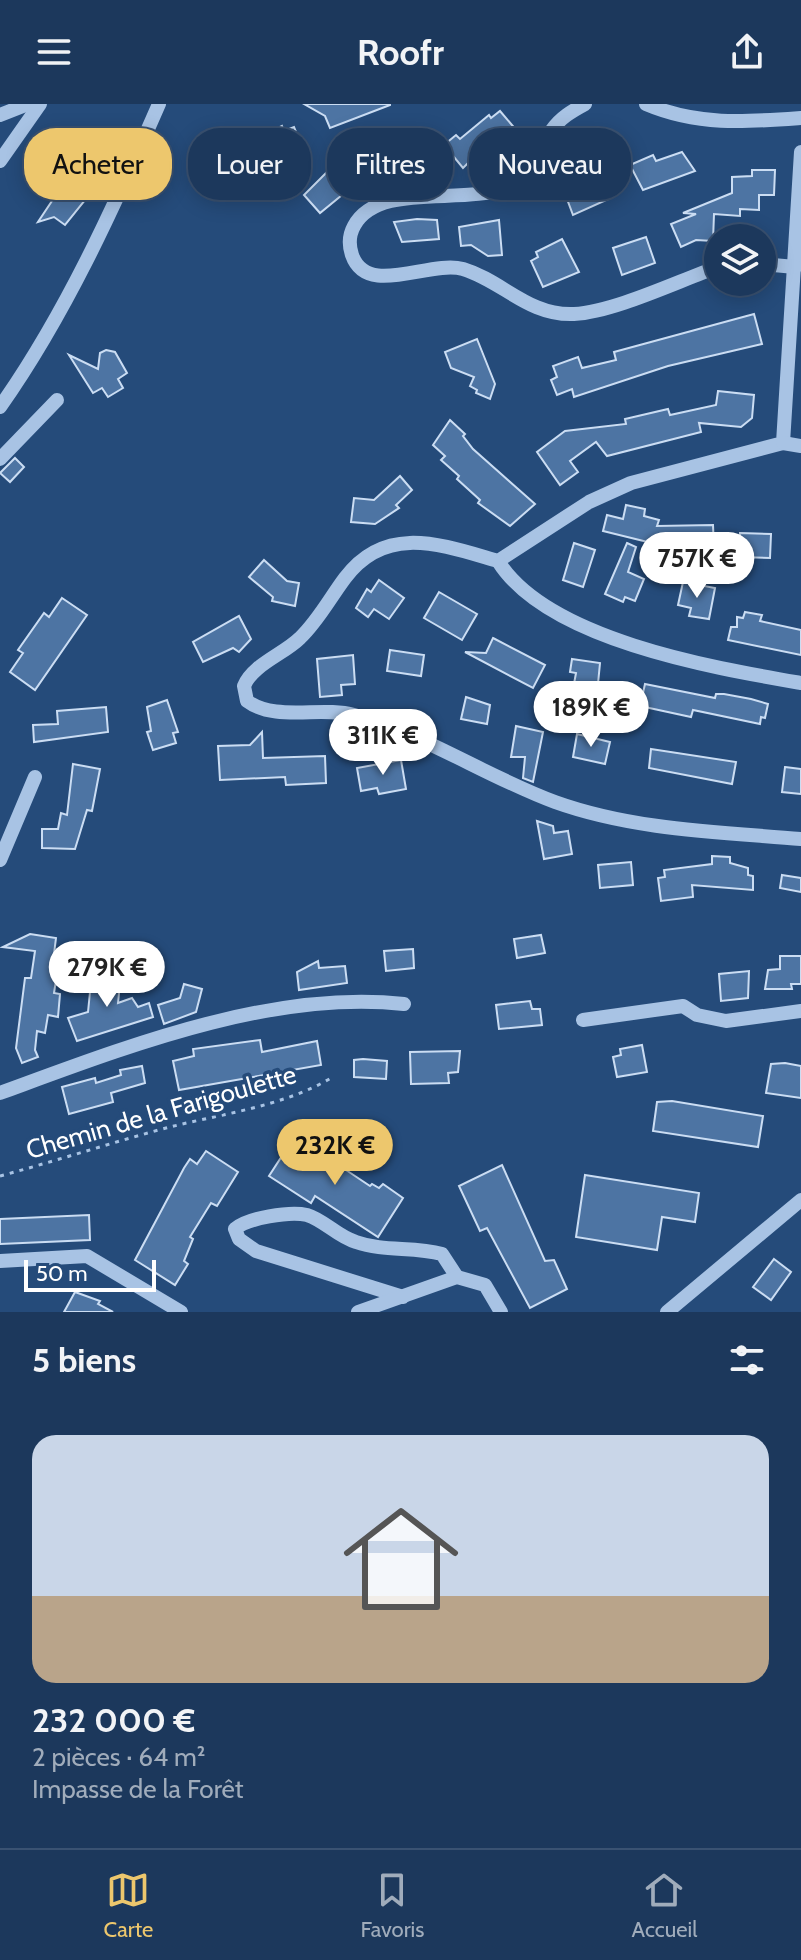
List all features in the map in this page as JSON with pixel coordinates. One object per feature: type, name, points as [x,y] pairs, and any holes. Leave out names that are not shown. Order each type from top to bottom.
[{"type":"street","points":[[0,115],[28,104]]},
{"type":"street","points":[[0,161],[40,104]]},
{"type":"street","points":[[0,407],[28,368],[127,178],[159,104]]},
{"type":"street","points":[[585,104],[552,129],[532,165],[509,187],[479,193],[383,202],[365,211],[352,228],[349,246],[354,261],[365,272],[383,277],[444,266],[465,270],[524,304],[572,314],[597,311],[704,272]]},
{"type":"street","points":[[646,104],[694,121],[732,123],[801,118]]},
{"type":"street","points":[[783,443],[801,152]]},
{"type":"street","points":[[776,265],[795,267]]},
{"type":"street","points":[[0,459],[57,400]]},
{"type":"street","points":[[498,561],[589,502],[631,483],[783,443],[801,446]]},
{"type":"street","points":[[801,683],[704,666],[586,629],[511,582],[498,561],[436,544],[408,543],[369,553],[347,576],[301,638],[247,678],[247,701],[271,711],[330,710],[371,720],[505,783],[597,816],[640,824],[801,839]]},
{"type":"street","points":[[0,860],[35,777]]},
{"type":"street","points":[[0,1093],[179,1030],[321,1002],[359,999],[404,1004]]},
{"type":"street","points":[[583,1020],[683,1006],[697,1015],[726,1021],[801,1011]]},
{"type":"street","points":[[667,1312],[801,1200]]},
{"type":"street","points":[[403,1297],[256,1251],[239,1239],[235,1229],[242,1222],[260,1218],[306,1215],[356,1243],[403,1250],[419,1247],[442,1254],[457,1277]]},
{"type":"street","points":[[0,1261],[87,1256],[181,1312]]},
{"type":"street","points":[[358,1312],[457,1277],[485,1285],[501,1312]]},
{"type":"path","name":"Chemin de la Farigoulette","points":[[0,1176],[169,1127],[246,1110],[317,1086],[331,1078]]},
{"type":"building","points":[[304,104],[390,104],[330,128],[325,116]]},
{"type":"building","points":[[500,111],[514,128],[473,128],[489,115],[491,118]]},
{"type":"building","points":[[469,132],[469,162],[463,168],[453,156],[453,138],[456,135],[460,139]]},
{"type":"building","points":[[682,152],[695,171],[643,190],[631,165],[653,155],[656,161]]},
{"type":"building","points":[[752,170],[775,170],[774,195],[759,195],[759,210],[740,209],[740,216],[714,214],[714,224],[704,224],[704,240],[696,240],[681,247],[671,224],[696,214],[683,213],[732,193],[732,177],[752,176]]},
{"type":"building","points":[[327,172],[327,200],[336,200],[320,213],[308,200],[311,200],[311,188]]},
{"type":"building","points":[[53,200],[85,200],[65,225],[54,217],[38,222]]},
{"type":"building","points":[[567,200],[606,200],[573,215]]},
{"type":"building","points":[[437,220],[439,239],[402,242],[394,222]]},
{"type":"building","points":[[499,220],[502,255],[488,256],[471,245],[461,246],[459,227]]},
{"type":"building","points":[[646,237],[655,263],[622,275],[613,248]]},
{"type":"building","points":[[562,239],[579,272],[543,287],[531,261],[538,257],[536,252]]},
{"type":"building","points":[[754,314],[762,344],[668,366],[574,397],[572,389],[557,395],[551,380],[557,377],[553,366],[578,357],[582,368],[616,360],[614,352]]},
{"type":"building","points":[[477,339],[495,384],[490,399],[476,393],[477,390],[470,386],[474,377],[451,368],[445,352]]},
{"type":"building","points":[[106,350],[115,352],[127,373],[118,379],[123,388],[108,397],[102,388],[93,393],[69,355],[98,369],[100,353]]},
{"type":"building","points":[[718,391],[754,395],[752,418],[741,427],[699,423],[701,432],[607,456],[596,442],[570,461],[578,472],[560,485],[537,452],[565,431],[626,424],[625,419],[668,409],[670,415],[716,405]]},
{"type":"building","points":[[450,420],[465,434],[463,436],[473,449],[535,504],[510,526],[478,503],[480,500],[441,460],[445,456],[433,445]]},
{"type":"building","points":[[15,458],[24,467],[10,482],[0,473]]},
{"type":"building","points":[[400,476],[412,490],[396,505],[399,508],[375,524],[351,522],[354,498],[374,500]]},
{"type":"building","points":[[626,505],[645,509],[644,516],[659,520],[657,526],[713,525],[714,549],[680,550],[603,531],[607,515],[623,519]]},
{"type":"building","points":[[740,533],[771,534],[770,558],[739,557]]},
{"type":"building","points":[[574,543],[595,550],[583,587],[563,580]]},
{"type":"building","points":[[627,543],[636,547],[628,572],[644,579],[635,601],[625,597],[623,602],[605,594]]},
{"type":"building","points":[[264,560],[287,581],[299,583],[295,606],[272,601],[273,597],[249,577]]},
{"type":"building","points":[[379,580],[404,598],[389,619],[374,609],[368,617],[356,608],[367,589],[371,592]]},
{"type":"building","points":[[683,582],[715,588],[709,619],[689,616],[691,608],[678,605]]},
{"type":"building","points":[[439,592],[477,614],[462,640],[424,618]]},
{"type":"building","points":[[62,598],[87,615],[35,690],[10,672],[23,653],[18,650],[44,613],[49,617]]},
{"type":"building","points":[[745,612],[762,615],[760,621],[801,630],[801,655],[728,640],[731,627],[737,627],[737,617],[743,618]]},
{"type":"building","points":[[239,616],[251,639],[239,652],[233,648],[203,662],[193,642]]},
{"type":"building","points":[[493,638],[545,665],[533,688],[465,652],[486,653]]},
{"type":"building","points":[[390,650],[424,655],[421,676],[387,671]]},
{"type":"building","points":[[353,655],[355,684],[341,685],[342,695],[320,697],[317,659]]},
{"type":"building","points":[[572,659],[600,663],[596,704],[571,700],[576,673],[570,672]]},
{"type":"building","points":[[645,684],[715,698],[716,694],[724,694],[751,699],[768,704],[765,718],[761,717],[760,724],[693,710],[691,717],[640,706]]},
{"type":"building","points":[[466,697],[490,705],[487,724],[461,719]]},
{"type":"building","points":[[167,700],[178,732],[173,733],[176,743],[153,750],[147,732],[151,731],[147,707]]},
{"type":"building","points":[[106,707],[108,732],[34,742],[33,725],[58,724],[57,711]]},
{"type":"building","points":[[516,726],[543,732],[533,782],[523,778],[525,757],[511,757]]},
{"type":"building","points":[[262,732],[263,758],[325,756],[326,783],[286,785],[285,777],[220,780],[218,746],[250,745]]},
{"type":"building","points":[[577,734],[610,742],[605,764],[573,757]]},
{"type":"building","points":[[651,749],[736,762],[732,784],[649,768]]},
{"type":"building","points":[[401,760],[406,789],[379,794],[377,788],[361,791],[357,768]]},
{"type":"building","points":[[73,764],[100,769],[92,811],[87,810],[75,849],[42,848],[42,829],[58,829],[61,813],[67,815]]},
{"type":"building","points":[[785,767],[801,769],[801,794],[782,792]]},
{"type":"building","points":[[537,821],[553,826],[554,833],[568,831],[572,854],[544,859]]},
{"type":"building","points":[[712,856],[730,857],[730,863],[748,868],[748,875],[753,876],[753,890],[692,885],[693,897],[661,901],[658,878],[665,877],[664,870],[712,864]]},
{"type":"building","points":[[631,862],[633,885],[600,888],[598,865]]},
{"type":"building","points":[[782,875],[801,878],[801,892],[780,888]]},
{"type":"building","points":[[30,934],[56,938],[54,954],[60,955],[54,993],[60,994],[58,1017],[48,1015],[45,1033],[37,1031],[35,1050],[38,1057],[22,1063],[16,1048],[25,978],[31,978],[35,951],[3,947]]},
{"type":"building","points":[[541,935],[545,953],[517,958],[514,939]]},
{"type":"building","points":[[413,949],[414,968],[386,971],[384,951]]},
{"type":"building","points":[[780,956],[801,956],[801,984],[791,984],[792,989],[765,989],[768,970],[780,969]]},
{"type":"building","points":[[318,961],[319,968],[345,966],[347,983],[299,990],[297,972]]},
{"type":"building","points":[[749,971],[748,998],[721,1001],[719,974]]},
{"type":"building","points":[[92,972],[121,974],[118,1003],[132,998],[138,1007],[149,1003],[153,1017],[77,1041],[68,1018],[88,1012]]},
{"type":"building","points":[[184,984],[202,989],[196,1012],[164,1024],[158,1005],[180,998]]},
{"type":"building","points":[[530,1001],[532,1009],[540,1009],[542,1025],[499,1029],[496,1005]]},
{"type":"building","points":[[260,1040],[262,1052],[317,1041],[321,1065],[179,1090],[173,1061],[194,1056],[193,1049]]},
{"type":"building","points":[[642,1045],[647,1072],[617,1077],[613,1057],[621,1055],[620,1049]]},
{"type":"building","points":[[460,1051],[458,1072],[448,1073],[449,1083],[411,1084],[410,1052]]},
{"type":"building","points":[[354,1060],[387,1061],[386,1079],[354,1077]]},
{"type":"building","points":[[771,1064],[801,1066],[801,1098],[766,1093]]},
{"type":"building","points":[[142,1066],[145,1083],[111,1093],[113,1102],[69,1114],[62,1087],[95,1078],[96,1083],[121,1075],[120,1070]]},
{"type":"building","points":[[672,1101],[763,1116],[758,1147],[653,1131],[657,1102]]},
{"type":"building","points":[[295,1136],[370,1186],[379,1188],[383,1184],[403,1198],[378,1237],[315,1196],[311,1203],[269,1176]]},
{"type":"building","points":[[206,1151],[238,1172],[217,1206],[211,1203],[190,1237],[193,1239],[184,1261],[188,1264],[175,1285],[135,1260],[184,1168],[190,1159],[197,1164]]},
{"type":"building","points":[[502,1165],[545,1261],[554,1260],[567,1289],[530,1308],[487,1228],[480,1231],[459,1186]]},
{"type":"building","points":[[585,1175],[699,1193],[695,1222],[662,1217],[657,1250],[576,1237]]},
{"type":"building","points":[[89,1215],[90,1240],[0,1244],[0,1219]]},
{"type":"building","points":[[774,1259],[791,1272],[771,1300],[753,1287]]},
{"type":"building","points":[[75,1292],[100,1301],[98,1304],[113,1312],[64,1312]]}]
